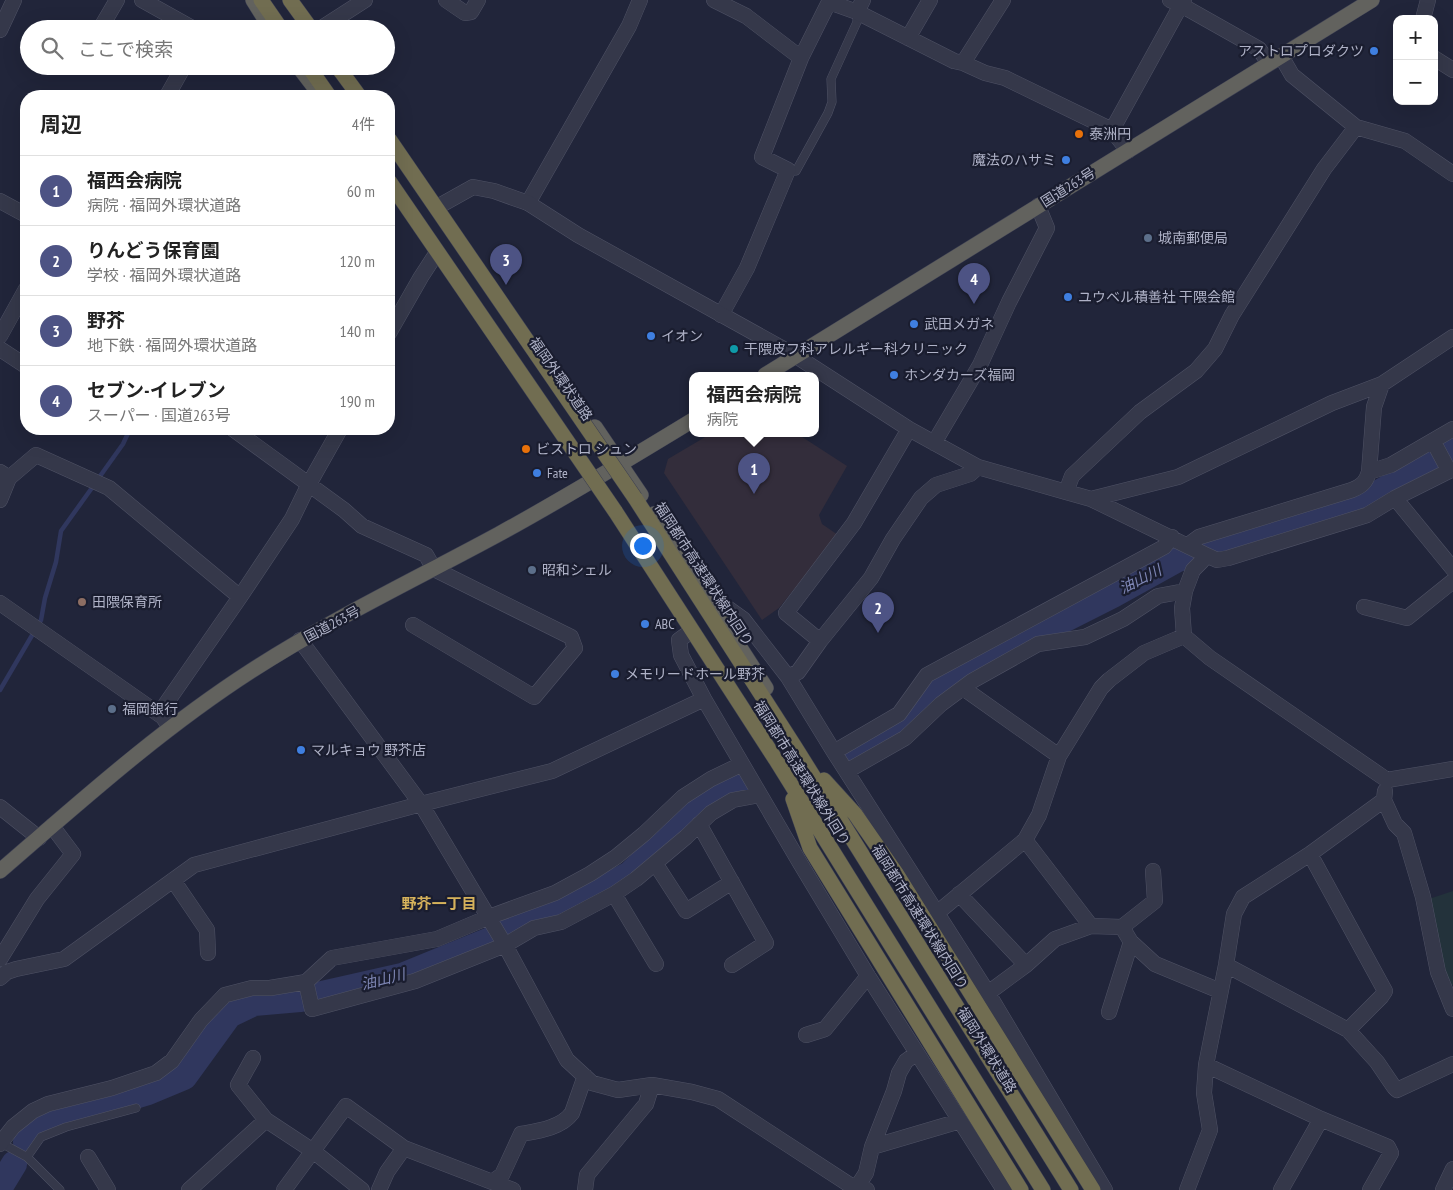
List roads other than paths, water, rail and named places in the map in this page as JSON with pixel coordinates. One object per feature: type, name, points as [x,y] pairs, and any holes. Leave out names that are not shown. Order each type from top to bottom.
[{"type":"highway","points":[[253,0],[265,20]]},
{"type":"highway","points":[[261,0],[275,20]]},
{"type":"highway","points":[[290,0],[304,20]]},
{"type":"highway","points":[[296,0],[311,20]]},
{"type":"highway","name":"国道263号","points":[[770,372],[1372,0]]},
{"type":"highway","points":[[305,75],[316,90]]},
{"type":"highway","points":[[314,75],[325,90]]},
{"type":"highway","points":[[344,75],[355,90]]},
{"type":"highway","points":[[348,75],[359,90]]},
{"type":"highway","name":"福岡外環状道路","points":[[395,142],[621,464],[716,609],[807,752],[1072,1190]]},
{"type":"highway","name":"福岡都市高速環状線内回り","points":[[395,148],[641,506],[800,755],[1072,1190]]},
{"type":"highway","name":"福岡都市高速環状線外回り","points":[[395,190],[626,527],[776,760],[1043,1190]]},
{"type":"highway","points":[[395,197],[436,254],[690,632],[787,783],[874,928],[1039,1190]]},
{"type":"highway","name":"国道263号","points":[[0,871],[167,723],[300,640],[434,569],[590,482],[689,422]]},
{"type":"highway","points":[[821,777],[855,814],[896,873],[1092,1190]]},
{"type":"highway","points":[[787,783],[810,848],[844,906],[1021,1190]]},
{"type":"street","points":[[0,30],[14,0]]},
{"type":"street","points":[[105,20],[117,0]]},
{"type":"street","points":[[142,0],[178,20]]},
{"type":"street","points":[[446,0],[465,13],[471,12],[478,0]]},
{"type":"street","points":[[528,203],[629,26],[640,0]]},
{"type":"street","points":[[714,0],[746,16],[801,58]]},
{"type":"street","points":[[908,38],[930,0]]},
{"type":"street","points":[[963,63],[1003,0]]},
{"type":"street","points":[[1424,15],[1428,0]]},
{"type":"street","points":[[331,20],[357,2]]},
{"type":"street","points":[[721,315],[747,268],[788,170],[762,157],[801,58],[829,2],[860,6],[908,38],[954,61],[1005,78],[1112,130],[1128,151]]},
{"type":"street","points":[[1112,130],[1178,2],[1275,60],[1356,127],[1406,141],[1453,174]]},
{"type":"street","points":[[1437,60],[1453,70]]},
{"type":"street","points":[[170,90],[179,75]]},
{"type":"street","points":[[1066,492],[1072,476],[1140,412],[1196,371],[1215,349],[1232,315],[1324,170],[1356,127]]},
{"type":"street","points":[[439,206],[473,188],[494,190],[528,203],[578,235],[796,356],[909,429],[978,467],[1091,499],[1217,560],[1368,515],[1396,498],[1451,470],[1433,441]]},
{"type":"street","points":[[0,201],[20,212]]},
{"type":"street","points":[[934,443],[980,365],[1009,302],[1047,228],[1038,206]]},
{"type":"street","points":[[395,322],[436,254]]},
{"type":"street","points":[[0,336],[20,300]]},
{"type":"street","points":[[1091,499],[1178,476],[1332,403],[1382,384],[1453,337]]},
{"type":"street","points":[[0,349],[20,362]]},
{"type":"street","points":[[1188,545],[1199,537],[1362,486],[1369,472],[1374,407],[1382,384]]},
{"type":"street","points":[[820,641],[786,613],[854,522],[909,429]]},
{"type":"street","points":[[1369,472],[1391,465],[1453,429]]},
{"type":"street","points":[[241,435],[344,510],[362,526],[426,555],[434,569],[571,637],[575,648],[534,697],[412,625]]},
{"type":"street","points":[[167,723],[165,705],[292,519],[337,435]]},
{"type":"street","points":[[0,500],[4,475],[36,455],[109,488],[240,597]]},
{"type":"street","points":[[788,677],[798,672],[820,641],[871,578],[921,498],[936,485],[970,474],[978,467]]},
{"type":"street","points":[[1396,498],[1453,569]]},
{"type":"street","points":[[834,752],[899,714],[926,675],[1164,547],[1172,537]]},
{"type":"street","points":[[1204,554],[1202,560],[1193,570],[1185,591],[1182,608],[1184,636],[1210,658],[1387,780],[1453,769]]},
{"type":"street","points":[[1364,607],[1407,618],[1453,581]]},
{"type":"street","points":[[847,771],[905,738],[941,704],[972,681],[1038,644],[1085,637],[1123,619],[1158,596],[1185,591]]},
{"type":"street","points":[[0,603],[167,723]]},
{"type":"street","points":[[716,609],[729,609],[743,619],[788,677],[988,993],[1105,1190]]},
{"type":"street","points":[[690,632],[680,640],[681,656],[704,700],[868,976],[1004,1190]]},
{"type":"street","points":[[937,913],[1025,840],[1039,815],[1059,756],[1101,688],[1144,653],[1184,636]]},
{"type":"street","points":[[300,640],[421,804],[505,944],[559,1047],[567,1060],[592,1083],[618,1090],[652,1085],[718,1099],[859,1190],[866,1173],[872,1147],[899,1073],[906,1061],[917,1053]]},
{"type":"street","points":[[963,688],[1059,756]]},
{"type":"street","points":[[2,968],[64,959],[194,865],[552,771],[704,700]]},
{"type":"street","points":[[0,1144],[13,1127],[33,1111],[48,1104],[112,1088],[156,1074],[172,1061],[201,1020],[225,995],[252,988],[270,988],[306,982],[332,958],[437,939],[489,917],[555,893],[616,858],[683,797],[711,779],[742,764]]},
{"type":"street","points":[[1387,780],[1384,800],[1395,824],[1404,833],[1423,897],[1438,972],[1453,1009]]},
{"type":"street","points":[[306,982],[312,1009],[415,981],[505,944],[534,928],[561,922],[614,894],[655,863],[711,813],[733,800],[759,793]]},
{"type":"street","points":[[1187,1190],[1210,1130],[1204,1093],[1206,1065],[1234,914],[1243,897],[1310,854],[1384,800]]},
{"type":"street","points":[[0,807],[39,838]]},
{"type":"street","points":[[698,824],[766,943],[732,965]]},
{"type":"street","points":[[2,968],[38,899],[74,854],[52,826]]},
{"type":"street","points":[[1025,840],[1091,926]]},
{"type":"street","points":[[1310,854],[1385,991],[1348,1030]]},
{"type":"street","points":[[655,863],[686,911],[732,882]]},
{"type":"street","points":[[988,993],[1026,965],[1055,939],[1091,926],[1122,927],[1155,901],[1153,871]]},
{"type":"street","points":[[173,880],[207,930],[208,953]]},
{"type":"street","points":[[614,894],[656,964]]},
{"type":"street","points":[[959,894],[1026,965]]},
{"type":"street","points":[[1122,927],[1131,942],[1155,964],[1220,991]]},
{"type":"street","points":[[1109,1012],[1131,942]]},
{"type":"street","points":[[1226,965],[1348,1030],[1377,1062],[1397,1090],[1453,1064]]},
{"type":"street","points":[[806,1035],[825,1029],[868,976]]},
{"type":"street","points":[[253,1058],[238,1085],[266,1120],[313,1152],[362,1190]]},
{"type":"street","points":[[1206,1065],[1321,1119],[1388,1147],[1391,1153],[1370,1190]]},
{"type":"street","points":[[492,1182],[502,1174],[521,1134],[544,1130],[568,1118],[572,1113],[585,1076]]},
{"type":"street","points":[[585,1190],[587,1175],[646,1104],[652,1085]]},
{"type":"street","points":[[284,1190],[346,1106],[404,1148],[513,1190]]},
{"type":"street","points":[[1281,1190],[1321,1119]]},
{"type":"street","points":[[189,1190],[266,1120]]},
{"type":"street","points":[[872,1147],[960,1121]]},
{"type":"street","points":[[379,1190],[386,1172],[404,1148]]},
{"type":"street","points":[[88,1157],[108,1190]]},
{"type":"street","points":[[1442,1190],[1453,1169]]},
{"type":"lane","points":[[788,170],[796,171],[828,113],[832,102],[831,79],[857,22],[860,6]]},
{"type":"lane","points":[[26,1157],[41,1137],[66,1127],[136,1108]]},
{"type":"lane","points":[[0,1144],[26,1157],[60,1190]]},
{"type":"waterway","points":[[98,479],[127,435]]},
{"type":"waterway","name":"油山川","points":[[852,753],[912,720],[940,685],[970,667],[1113,595],[1178,559],[1233,543],[1372,497],[1453,449]]},
{"type":"waterway","points":[[0,690],[41,620],[45,598],[56,562],[61,531],[94,485]]},
{"type":"waterway","name":"油山川","points":[[26,1142],[36,1129],[72,1115],[148,1092],[184,1077],[229,1015],[254,1003],[300,999],[402,976],[490,940],[541,914],[585,898],[630,874],[718,792],[737,787]]},
{"type":"waterway","name":"油山川","points":[[0,1187],[14,1164]]},
{"type":"place","name":"アストロプロダクツ","points":[[1374,51]]},
{"type":"place","name":"泰洲円","points":[[1079,134]]},
{"type":"place","name":"魔法のハサミ","points":[[1066,160]]},
{"type":"place","name":"城南郵便局","points":[[1148,238]]},
{"type":"place","name":"野芥","points":[[506,285]]},
{"type":"place","name":"ユウベル積善社 干隈会館","points":[[1068,297]]},
{"type":"place","name":"セブン-イレブン","points":[[974,304]]},
{"type":"place","name":"武田メガネ","points":[[914,324]]},
{"type":"place","name":"イオン","points":[[651,336]]},
{"type":"place","name":"干隈皮フ科アレルギー科クリニック","points":[[734,349]]},
{"type":"place","name":"ホンダカーズ福岡","points":[[894,375]]},
{"type":"place","name":"ビストロ シュン","points":[[526,449]]},
{"type":"place","name":"Fate","points":[[537,473]]},
{"type":"place","name":"福西会病院","points":[[754,494]]},
{"type":"place","name":"昭和シェル","points":[[532,570]]},
{"type":"place","name":"田隈保育所","points":[[82,602]]},
{"type":"place","name":"ABC","points":[[645,624]]},
{"type":"place","name":"りんどう保育園","points":[[878,633]]},
{"type":"place","name":"メモリードホール野芥","points":[[615,674]]},
{"type":"place","name":"福岡銀行","points":[[112,709]]},
{"type":"place","name":"マルキョウ 野芥店","points":[[301,750]]},
{"type":"district","name":"野芥一丁目","points":[[439,903]]}]
